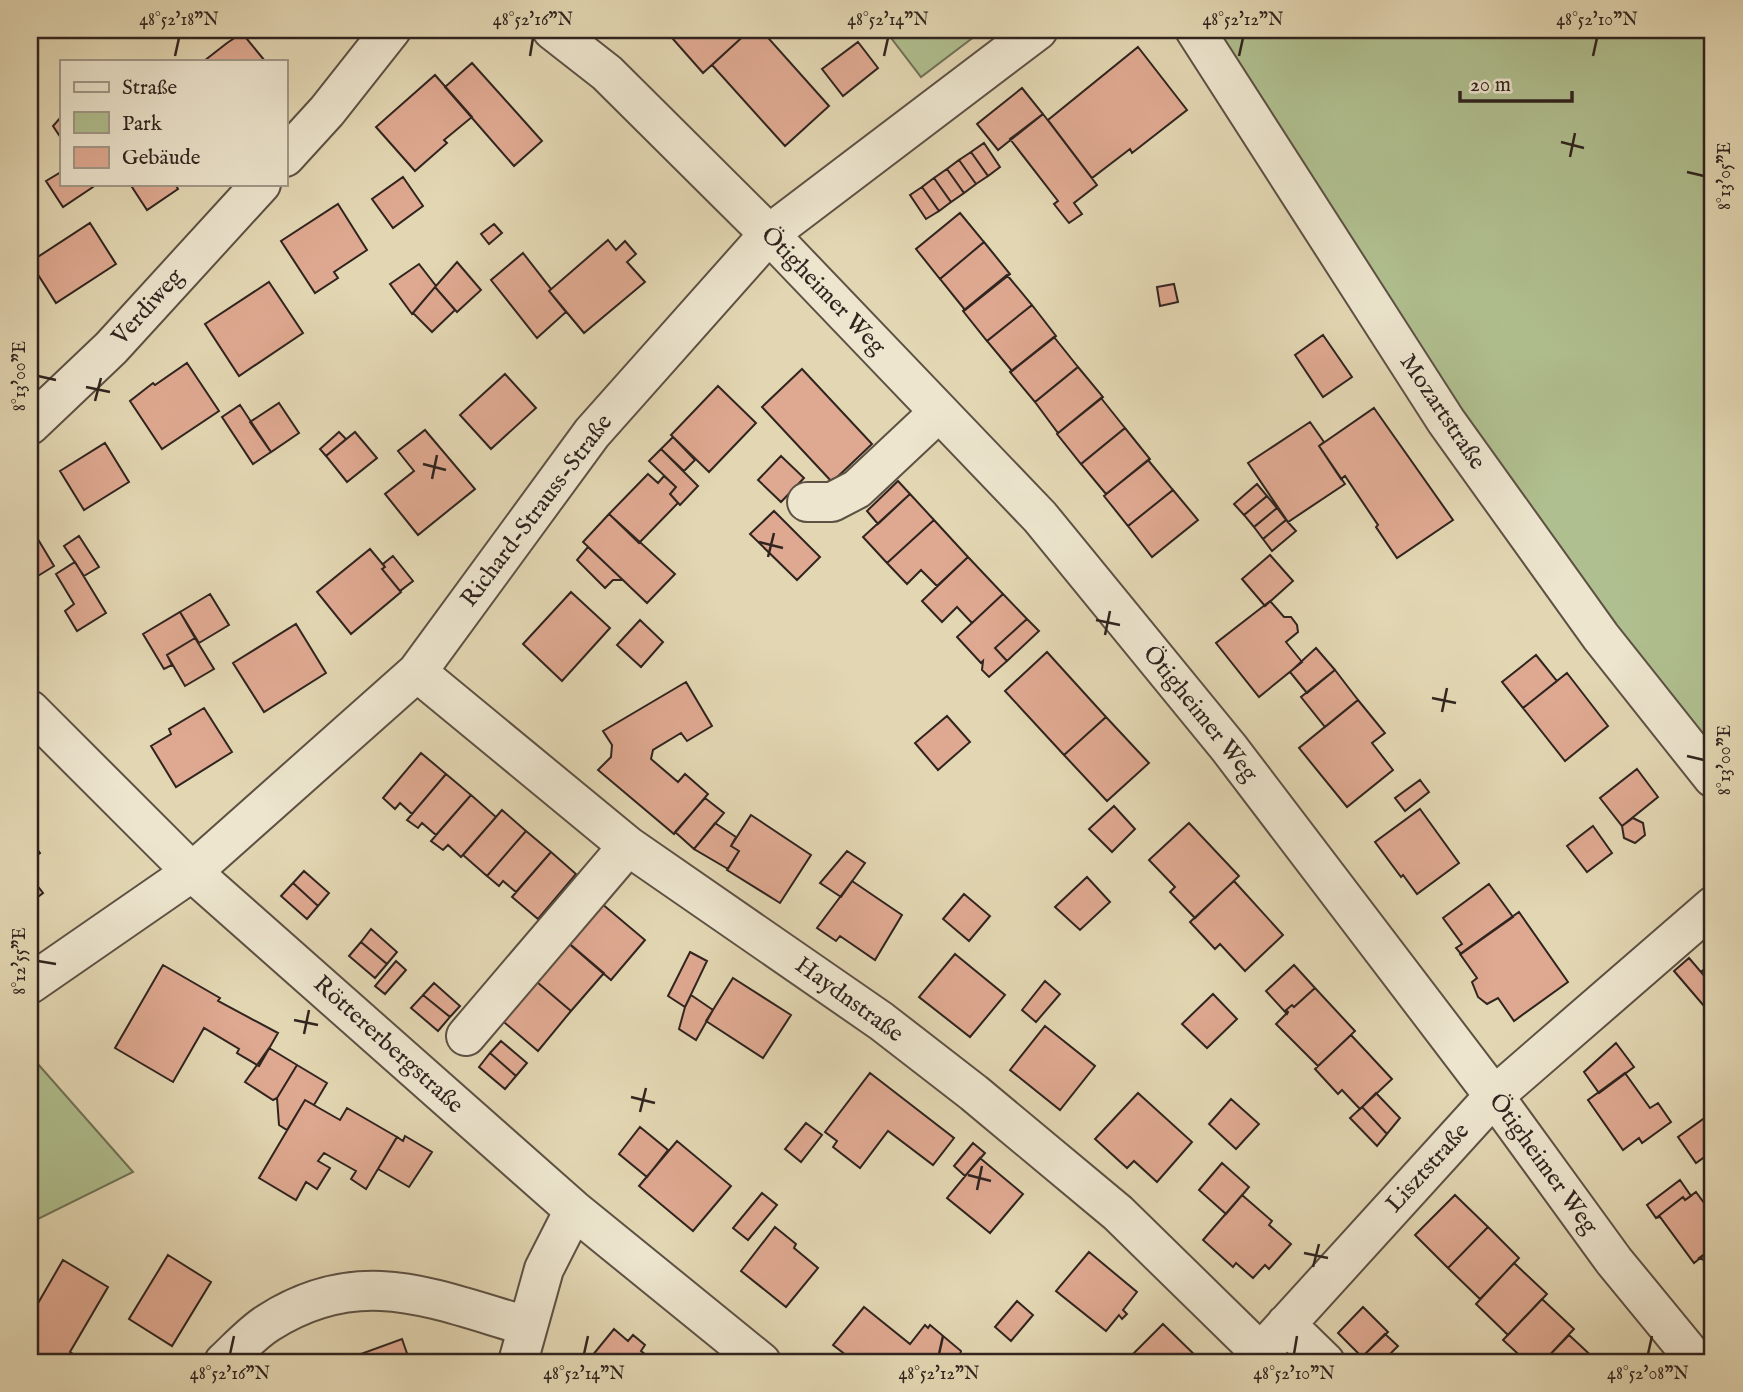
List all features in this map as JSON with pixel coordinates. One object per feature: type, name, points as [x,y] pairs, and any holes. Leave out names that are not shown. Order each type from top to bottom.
[{"type":"street","points":[[287,155],[327,111],[391,30]]},
{"type":"street","name":"Ötigheimer Weg","points":[[552,30],[607,73],[768,234],[1040,517],[1229,748],[1494,1096],[1614,1261],[1697,1362]]},
{"type":"street","name":"Richard-Strauss-Straße","points":[[30,984],[192,872],[417,672],[592,433],[768,234],[1038,30]]},
{"type":"street","name":"Mozartstraße","points":[[1195,30],[1446,421],[1601,637],[1713,778]]},
{"type":"street","name":"Verdiweg","points":[[30,425],[111,348],[259,186]]},
{"type":"street","points":[[807,502],[832,502],[857,489],[939,412]]},
{"type":"street","name":"Haydnstraße","points":[[417,672],[628,846],[881,1021],[974,1093],[1118,1213],[1256,1357]]},
{"type":"street","name":"Röttererbergstraße","points":[[30,710],[192,872],[574,1210],[761,1362]]},
{"type":"street","points":[[466,1036],[628,846]]},
{"type":"street","name":"Lisztstraße","points":[[1256,1357],[1494,1096],[1713,906]]},
{"type":"street","points":[[224,1362],[267,1324],[313,1299],[356,1290],[411,1293],[522,1344],[544,1269],[574,1210]]},
{"type":"street","points":[[1286,1324],[1325,1362]]},
{"type":"green space","points":[[885,30],[983,30],[921,77]]},
{"type":"green space","points":[[1211,30],[1713,30],[1713,755],[1614,630],[1459,412]]},
{"type":"green space","points":[[30,1055],[133,1172],[30,1223]]},
{"type":"building","points":[[665,30],[748,30],[749,31],[703,73]]},
{"type":"building","points":[[750,30],[761,30],[829,106],[785,146],[712,65]]},
{"type":"building","points":[[242,33],[264,60],[205,60]]},
{"type":"building","points":[[858,42],[878,68],[843,96],[822,69]]},
{"type":"building","points":[[1138,47],[1187,110],[1132,153],[1130,149],[1092,178],[1048,120]]},
{"type":"building","points":[[472,63],[542,141],[514,166],[445,87]]},
{"type":"building","points":[[435,75],[472,117],[444,140],[447,143],[415,171],[376,127]]},
{"type":"building","points":[[1022,88],[1043,114],[998,150],[977,124]]},
{"type":"building","points":[[1043,114],[1097,185],[1074,203],[1082,214],[1069,223],[1054,204],[1058,201],[1010,139]]},
{"type":"building","points":[[60,118],[60,136],[53,126]]},
{"type":"building","points":[[984,143],[1000,167],[988,176],[971,152]]},
{"type":"building","points":[[971,152],[988,176],[976,184],[959,160]]},
{"type":"building","points":[[959,160],[976,184],[964,193],[947,169]]},
{"type":"building","points":[[947,169],[964,193],[951,202],[934,178]]},
{"type":"building","points":[[60,173],[60,186],[93,187],[63,207],[46,181]]},
{"type":"building","points":[[403,177],[423,206],[393,228],[372,199]]},
{"type":"building","points":[[934,178],[951,202],[939,211],[922,187]]},
{"type":"building","points":[[131,186],[176,186],[178,189],[147,210]]},
{"type":"building","points":[[922,187],[939,211],[926,219],[910,195]]},
{"type":"building","points":[[338,204],[367,250],[334,272],[338,278],[315,293],[281,241]]},
{"type":"building","points":[[960,213],[984,242],[940,279],[916,249]]},
{"type":"building","points":[[90,223],[116,264],[56,303],[30,262]]},
{"type":"building","points":[[494,224],[502,233],[489,244],[481,234]]},
{"type":"building","points":[[608,240],[616,250],[625,241],[636,254],[627,262],[645,282],[584,333],[549,291]]},
{"type":"building","points":[[984,242],[1010,274],[965,310],[940,279]]},
{"type":"building","points":[[523,253],[566,312],[537,338],[491,280]]},
{"type":"building","points":[[457,262],[481,290],[457,312],[435,287]]},
{"type":"building","points":[[419,264],[436,286],[412,314],[390,284]]},
{"type":"building","points":[[1007,275],[1032,305],[987,341],[963,311]]},
{"type":"building","points":[[269,282],[303,333],[239,376],[205,324]]},
{"type":"building","points":[[1174,284],[1178,302],[1160,306],[1157,287]]},
{"type":"building","points":[[435,287],[455,310],[432,332],[413,313]]},
{"type":"building","points":[[1032,305],[1056,336],[1012,371],[987,341]]},
{"type":"building","points":[[1323,335],[1352,377],[1323,397],[1295,355]]},
{"type":"building","points":[[1054,337],[1078,367],[1035,402],[1010,372]]},
{"type":"building","points":[[187,363],[219,411],[162,449],[130,401],[153,383],[155,385]]},
{"type":"building","points":[[1078,367],[1103,397],[1058,433],[1035,402]]},
{"type":"building","points":[[802,369],[872,444],[832,482],[762,407]]},
{"type":"building","points":[[505,374],[536,408],[491,449],[460,415]]},
{"type":"building","points":[[718,386],[756,423],[709,472],[671,435]]},
{"type":"building","points":[[1101,398],[1125,428],[1081,464],[1057,434]]},
{"type":"building","points":[[279,403],[299,433],[271,452],[250,422]]},
{"type":"building","points":[[240,405],[271,452],[253,464],[222,417]]},
{"type":"building","points":[[1374,408],[1453,520],[1397,558],[1345,476],[1341,479],[1319,446]]},
{"type":"building","points":[[1310,422],[1324,442],[1319,446],[1345,484],[1288,522],[1248,463]]},
{"type":"building","points":[[1125,428],[1150,459],[1106,494],[1081,464]]},
{"type":"building","points":[[425,430],[475,489],[418,535],[385,494],[414,471],[398,451]]},
{"type":"building","points":[[339,432],[346,439],[326,456],[320,449]]},
{"type":"building","points":[[355,432],[377,458],[347,482],[326,456]]},
{"type":"building","points":[[673,437],[695,460],[684,471],[661,449]]},
{"type":"building","points":[[105,443],[129,482],[84,510],[60,471]]},
{"type":"building","points":[[661,449],[698,486],[680,505],[670,494],[676,487],[649,461]]},
{"type":"building","points":[[781,456],[804,478],[781,502],[758,480]]},
{"type":"building","points":[[1148,460],[1173,490],[1128,526],[1104,496]]},
{"type":"building","points":[[648,474],[658,483],[664,476],[676,487],[670,494],[678,503],[639,543],[609,514]]},
{"type":"building","points":[[898,481],[910,494],[878,524],[867,511]]},
{"type":"building","points":[[1257,484],[1267,496],[1244,515],[1234,504]]},
{"type":"building","points":[[1173,490],[1198,520],[1152,557],[1128,526]]},
{"type":"building","points":[[910,494],[934,520],[887,563],[863,537]]},
{"type":"building","points":[[1267,496],[1277,508],[1254,527],[1244,515]]},
{"type":"building","points":[[1277,508],[1286,520],[1263,539],[1254,527]]},
{"type":"building","points":[[774,511],[820,557],[797,580],[750,534]]},
{"type":"building","points":[[609,514],[675,574],[647,603],[583,542]]},
{"type":"building","points":[[934,520],[968,557],[937,586],[921,570],[907,584],[887,563]]},
{"type":"building","points":[[1286,520],[1296,531],[1272,551],[1263,539]]},
{"type":"building","points":[[30,526],[54,566],[33,579],[37,586],[30,605]]},
{"type":"building","points":[[79,536],[99,567],[84,576],[64,546]]},
{"type":"building","points":[[588,547],[623,580],[613,580],[605,588],[577,560]]},
{"type":"building","points":[[370,549],[401,592],[351,634],[317,592]]},
{"type":"building","points":[[1270,555],[1293,581],[1265,606],[1242,579]]},
{"type":"building","points":[[393,556],[413,581],[400,591],[382,569],[385,567],[383,564]]},
{"type":"building","points":[[968,557],[1003,594],[972,623],[957,607],[942,622],[922,601]]},
{"type":"building","points":[[75,562],[106,613],[77,631],[65,611],[74,604],[56,574]]},
{"type":"building","points":[[571,592],[610,628],[562,681],[523,644]]},
{"type":"building","points":[[210,594],[229,625],[199,643],[180,612]]},
{"type":"building","points":[[1003,594],[1027,619],[995,648],[1007,661],[989,677],[982,670],[983,661],[981,663],[957,637]]},
{"type":"building","points":[[1270,601],[1284,617],[1291,617],[1297,625],[1298,632],[1286,642],[1302,662],[1259,697],[1216,643]]},
{"type":"building","points":[[180,612],[195,638],[167,655],[172,665],[164,669],[143,634]]},
{"type":"building","points":[[1027,619],[1039,631],[1007,661],[995,648]]},
{"type":"building","points":[[640,620],[663,642],[641,667],[617,645]]},
{"type":"building","points":[[296,624],[326,673],[264,712],[233,663]]},
{"type":"building","points":[[195,638],[214,669],[185,686],[167,655]]},
{"type":"building","points":[[1316,648],[1335,670],[1307,693],[1290,672]]},
{"type":"building","points":[[1047,652],[1106,717],[1064,755],[1005,691]]},
{"type":"building","points":[[1536,655],[1557,681],[1523,708],[1502,682]]},
{"type":"building","points":[[1335,670],[1358,700],[1325,727],[1301,697]]},
{"type":"building","points":[[1567,673],[1608,726],[1565,761],[1523,708]]},
{"type":"building","points":[[686,682],[712,726],[687,741],[681,733],[653,750],[651,759],[678,782],[685,774],[708,794],[674,834],[598,770],[611,757],[612,745],[603,731]]},
{"type":"building","points":[[1358,700],[1385,733],[1372,743],[1393,770],[1347,807],[1299,748]]},
{"type":"building","points":[[204,708],[232,752],[176,787],[151,746],[171,734],[169,729]]},
{"type":"building","points":[[947,716],[970,742],[938,770],[915,743]]},
{"type":"building","points":[[1106,717],[1149,763],[1107,801],[1064,755]]},
{"type":"building","points":[[421,753],[446,774],[412,814],[400,803],[395,809],[383,798]]},
{"type":"building","points":[[1637,769],[1658,797],[1622,826],[1600,798]]},
{"type":"building","points":[[446,774],[471,795],[436,835],[422,823],[418,828],[407,820]]},
{"type":"building","points":[[1420,780],[1429,792],[1405,811],[1395,798]]},
{"type":"building","points":[[471,795],[496,817],[461,857],[448,845],[443,850],[431,841]]},
{"type":"building","points":[[705,798],[724,813],[694,849],[675,832]]},
{"type":"building","points":[[1114,806],[1135,829],[1112,852],[1089,829]]},
{"type":"building","points":[[1420,809],[1459,863],[1417,894],[1375,842]]},
{"type":"building","points":[[502,810],[526,831],[487,876],[463,855]]},
{"type":"building","points":[[751,815],[811,855],[780,903],[727,870],[739,851],[731,846]]},
{"type":"building","points":[[1633,818],[1643,823],[1645,835],[1635,843],[1624,838],[1622,826]]},
{"type":"building","points":[[715,823],[736,837],[731,846],[739,851],[728,869],[694,849]]},
{"type":"building","points":[[1189,823],[1239,876],[1195,918],[1170,892],[1175,887],[1149,860]]},
{"type":"building","points":[[1593,826],[1612,853],[1587,872],[1567,846]]},
{"type":"building","points":[[526,831],[551,852],[516,892],[503,881],[499,886],[487,876]]},
{"type":"building","points":[[30,839],[40,853],[30,861]]},
{"type":"building","points":[[847,851],[865,863],[841,897],[820,883]]},
{"type":"building","points":[[551,852],[576,874],[538,919],[512,897]]},
{"type":"building","points":[[304,871],[329,893],[318,906],[293,883]]},
{"type":"building","points":[[30,876],[43,893],[30,903]]},
{"type":"building","points":[[1087,877],[1110,902],[1080,930],[1055,907]]},
{"type":"building","points":[[852,881],[902,915],[875,960],[840,936],[836,941],[817,928]]},
{"type":"building","points":[[1234,881],[1283,935],[1245,971],[1220,944],[1215,949],[1190,922]]},
{"type":"building","points":[[293,883],[318,906],[307,919],[281,896]]},
{"type":"building","points":[[1489,884],[1513,917],[1461,954],[1456,948],[1462,944],[1443,918]]},
{"type":"building","points":[[964,894],[990,916],[969,941],[943,919]]},
{"type":"building","points":[[601,903],[645,940],[611,980],[568,943]]},
{"type":"building","points":[[1519,912],[1568,982],[1514,1021],[1498,998],[1487,1004],[1478,997],[1472,982],[1477,978],[1460,954]]},
{"type":"building","points":[[371,929],[397,952],[387,964],[361,942]]},
{"type":"building","points":[[564,939],[604,973],[571,1011],[531,977]]},
{"type":"building","points":[[361,942],[387,964],[375,978],[349,956]]},
{"type":"building","points":[[690,952],[707,961],[685,1007],[668,996]]},
{"type":"building","points":[[955,954],[1005,995],[970,1037],[919,997]]},
{"type":"building","points":[[1689,958],[1713,986],[1713,997],[1704,1006],[1674,971]]},
{"type":"building","points":[[396,961],[406,970],[385,994],[375,986]]},
{"type":"building","points":[[1713,961],[1713,986],[1701,972]]},
{"type":"building","points":[[163,965],[220,998],[218,1001],[278,1033],[259,1066],[237,1053],[239,1049],[204,1028],[173,1082],[115,1048]]},
{"type":"building","points":[[1294,965],[1315,988],[1294,1007],[1292,1005],[1286,1010],[1287,1014],[1266,991]]},
{"type":"building","points":[[531,977],[571,1011],[538,1051],[498,1017]]},
{"type":"building","points":[[733,978],[791,1015],[763,1058],[706,1021]]},
{"type":"building","points":[[1045,981],[1060,994],[1036,1022],[1022,1010]]},
{"type":"building","points":[[434,983],[460,1006],[450,1017],[423,995]]},
{"type":"building","points":[[1315,988],[1355,1031],[1318,1066],[1276,1024],[1288,1012],[1286,1010],[1292,1005],[1294,1007]]},
{"type":"building","points":[[1213,994],[1237,1019],[1207,1048],[1182,1024]]},
{"type":"building","points":[[423,995],[450,1017],[438,1031],[411,1008]]},
{"type":"building","points":[[691,995],[713,1010],[696,1040],[679,1029]]},
{"type":"building","points":[[1045,1026],[1095,1066],[1060,1110],[1010,1070]]},
{"type":"building","points":[[1351,1035],[1392,1079],[1360,1109],[1342,1090],[1338,1094],[1315,1069]]},
{"type":"building","points":[[501,1041],[527,1063],[516,1076],[490,1053]]},
{"type":"building","points":[[1616,1043],[1634,1067],[1599,1093],[1584,1072]]},
{"type":"building","points":[[269,1048],[297,1065],[277,1098],[273,1100],[245,1082]]},
{"type":"building","points":[[490,1053],[516,1076],[505,1089],[479,1067]]},
{"type":"building","points":[[297,1065],[327,1083],[314,1105],[305,1100],[287,1130],[279,1125],[277,1098]]},
{"type":"building","points":[[870,1073],[954,1138],[933,1165],[888,1131],[860,1168],[833,1147],[837,1141],[825,1132]]},
{"type":"building","points":[[1625,1073],[1650,1108],[1658,1103],[1671,1122],[1642,1143],[1639,1138],[1623,1150],[1588,1100]]},
{"type":"building","points":[[1138,1093],[1192,1142],[1157,1182],[1134,1161],[1127,1168],[1095,1139]]},
{"type":"building","points":[[1376,1093],[1400,1118],[1387,1134],[1362,1107]]},
{"type":"building","points":[[1231,1099],[1259,1124],[1236,1149],[1209,1124]]},
{"type":"building","points":[[305,1100],[340,1120],[347,1108],[397,1137],[366,1189],[351,1179],[356,1171],[324,1153],[318,1161],[330,1168],[317,1189],[306,1182],[296,1200],[259,1178]]},
{"type":"building","points":[[1362,1107],[1387,1134],[1377,1146],[1350,1118]]},
{"type":"building","points":[[1706,1117],[1711,1125],[1713,1123],[1713,1151],[1696,1163],[1678,1137]]},
{"type":"building","points":[[806,1123],[822,1135],[801,1162],[785,1149]]},
{"type":"building","points":[[640,1127],[668,1150],[647,1177],[619,1154]]},
{"type":"building","points":[[405,1136],[432,1152],[409,1187],[378,1169],[397,1137],[403,1141]]},
{"type":"building","points":[[677,1141],[731,1186],[693,1231],[639,1186]]},
{"type":"building","points":[[973,1143],[985,1153],[965,1176],[954,1166]]},
{"type":"building","points":[[980,1158],[1023,1194],[990,1233],[947,1198]]},
{"type":"building","points":[[1222,1163],[1249,1187],[1226,1214],[1199,1190]]},
{"type":"building","points":[[1680,1180],[1691,1196],[1685,1200],[1683,1197],[1656,1218],[1647,1205]]},
{"type":"building","points":[[1696,1192],[1713,1215],[1713,1248],[1694,1263],[1660,1217],[1656,1218],[1683,1197],[1685,1200]]},
{"type":"building","points":[[762,1193],[777,1205],[748,1240],[733,1228]]},
{"type":"building","points":[[1242,1195],[1272,1221],[1269,1225],[1291,1244],[1269,1269],[1265,1265],[1253,1278],[1236,1263],[1233,1267],[1203,1240]]},
{"type":"building","points":[[1455,1195],[1488,1227],[1448,1268],[1415,1235]]},
{"type":"building","points":[[775,1227],[796,1244],[794,1248],[818,1268],[786,1307],[741,1271]]},
{"type":"building","points":[[1488,1227],[1519,1258],[1480,1299],[1448,1268]]},
{"type":"building","points":[[1713,1248],[1713,1264],[1699,1258]]},
{"type":"building","points":[[1089,1252],[1137,1292],[1123,1310],[1127,1314],[1122,1319],[1119,1315],[1106,1331],[1056,1291]]},
{"type":"building","points":[[168,1255],[211,1282],[172,1346],[129,1319]]},
{"type":"building","points":[[63,1260],[108,1287],[70,1352],[83,1360],[82,1362],[30,1362],[30,1317]]},
{"type":"building","points":[[1514,1263],[1547,1294],[1508,1335],[1476,1304]]},
{"type":"building","points":[[1542,1299],[1574,1329],[1543,1362],[1527,1362],[1503,1340]]},
{"type":"building","points":[[1017,1301],[1033,1315],[1011,1341],[995,1327]]},
{"type":"building","points":[[864,1307],[910,1344],[925,1325],[928,1328],[930,1325],[961,1351],[960,1355],[954,1362],[855,1362],[833,1345]]},
{"type":"building","points":[[1363,1307],[1388,1332],[1362,1357],[1338,1333]]},
{"type":"building","points":[[1163,1324],[1202,1362],[1125,1362]]},
{"type":"building","points":[[614,1329],[628,1341],[633,1335],[645,1345],[641,1351],[655,1362],[587,1362]]},
{"type":"building","points":[[1385,1334],[1398,1346],[1382,1362],[1367,1362],[1362,1357]]},
{"type":"building","points":[[1569,1335],[1598,1362],[1543,1362]]},
{"type":"building","points":[[402,1339],[410,1362],[349,1362],[347,1359]]}]
